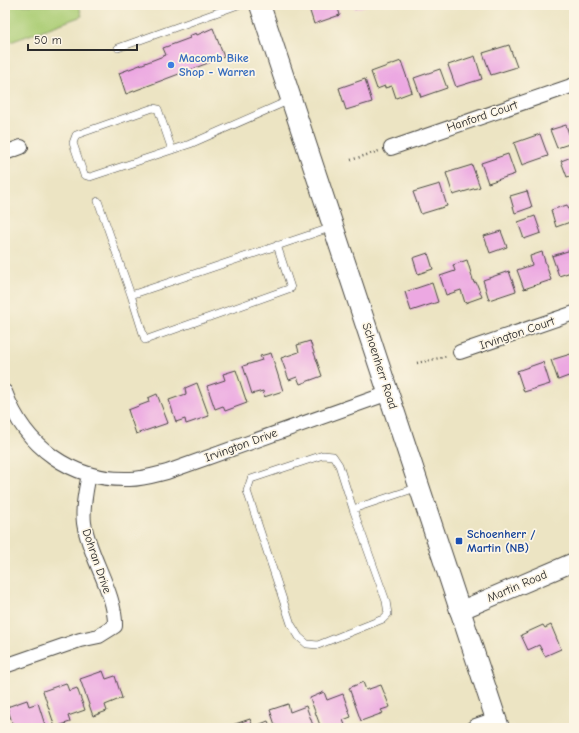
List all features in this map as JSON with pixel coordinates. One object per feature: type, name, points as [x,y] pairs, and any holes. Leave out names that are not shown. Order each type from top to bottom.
[{"type":"main road","name":"Schoenherr Road","points":[[260,5],[290,100],[389,392],[459,611],[498,724]]},
{"type":"street","name":"Hanford Court","points":[[391,148],[574,85]]},
{"type":"street","points":[[5,153],[22,147]]},
{"type":"street","name":"Irvington Court","points":[[460,352],[574,313]]},
{"type":"street","points":[[5,392],[20,424],[39,446],[71,468],[89,474]]},
{"type":"street","name":"Irvington Drive","points":[[89,474],[110,478],[131,479],[166,472],[389,392]]},
{"type":"street","name":"Dohran Drive","points":[[5,666],[80,640],[99,636],[115,626],[115,617],[112,604],[84,524],[84,510],[89,474]]},
{"type":"street","name":"Martin Road","points":[[459,611],[574,562]]},
{"type":"street","points":[[476,728],[498,724]]},
{"type":"lane","points":[[118,48],[238,5]]},
{"type":"lane","points":[[172,150],[158,109],[153,108],[76,135],[73,143],[84,176],[90,177],[172,150],[190,144],[290,100]]},
{"type":"lane","points":[[98,202],[131,295],[145,340],[291,288],[277,245]]},
{"type":"lane","points":[[131,295],[333,226]]},
{"type":"lane","points":[[323,455],[333,456],[339,466],[353,509],[386,601],[388,614],[383,619],[318,645],[307,644],[299,637],[291,624],[247,491],[251,479],[323,455]]},
{"type":"lane","points":[[353,509],[419,487]]},
{"type":"path","points":[[351,160],[391,148]]},
{"type":"path","points":[[417,364],[460,352]]},
{"type":"green space","points":[[5,5],[79,5],[82,16],[5,44]]},
{"type":"building","points":[[308,5],[337,5],[340,15],[314,24]]},
{"type":"building","points":[[354,5],[367,5],[355,9]]},
{"type":"building","name":"Macomb Bike Shop - Warren","points":[[213,28],[224,57],[126,94],[119,73],[166,55],[163,48],[190,38],[189,36],[196,33],[197,35]]},
{"type":"building","points":[[509,45],[517,67],[491,75],[483,53]]},
{"type":"building","points":[[475,56],[482,79],[456,87],[448,65]]},
{"type":"building","points":[[401,61],[412,92],[396,98],[392,86],[385,88],[385,86],[377,89],[371,72]]},
{"type":"building","points":[[440,69],[447,88],[421,97],[414,78]]},
{"type":"building","points":[[365,79],[372,102],[346,110],[339,88]]},
{"type":"building","points":[[566,125],[572,143],[557,148],[550,130]]},
{"type":"building","points":[[540,134],[548,156],[522,165],[514,143]]},
{"type":"building","points":[[508,154],[515,174],[488,183],[481,163]]},
{"type":"building","points":[[574,156],[574,175],[567,177],[561,161]]},
{"type":"building","points":[[472,165],[480,187],[453,195],[446,173]]},
{"type":"building","points":[[440,184],[447,206],[421,214],[413,192]]},
{"type":"building","points":[[527,191],[532,207],[515,213],[510,196]]},
{"type":"building","points":[[567,205],[573,221],[556,227],[551,210]]},
{"type":"building","points":[[535,216],[541,233],[524,239],[518,222]]},
{"type":"building","points":[[501,231],[507,247],[490,253],[484,236]]},
{"type":"building","points":[[574,249],[574,271],[559,276],[552,256]]},
{"type":"building","points":[[542,252],[551,280],[524,289],[517,270],[532,265],[530,256]]},
{"type":"building","points":[[428,253],[433,269],[418,274],[413,258]]},
{"type":"building","points":[[467,260],[474,283],[476,282],[482,297],[465,303],[461,290],[446,295],[440,276],[455,271],[453,265]]},
{"type":"building","points":[[509,271],[516,291],[489,300],[483,280]]},
{"type":"building","points":[[432,283],[438,302],[411,311],[405,292]]},
{"type":"building","points":[[310,341],[322,376],[300,384],[297,377],[289,380],[281,358],[299,352],[297,345]]},
{"type":"building","points":[[271,353],[283,391],[264,397],[263,391],[252,394],[243,366],[262,360],[260,356]]},
{"type":"building","points":[[574,353],[574,374],[558,380],[551,360]]},
{"type":"building","points":[[543,362],[550,384],[524,392],[517,371]]},
{"type":"building","points":[[236,370],[247,403],[225,411],[223,406],[215,409],[207,386],[225,380],[223,374]]},
{"type":"building","points":[[197,383],[209,416],[186,424],[185,419],[176,422],[169,400],[186,394],[185,388]]},
{"type":"building","points":[[157,394],[168,423],[136,434],[128,410],[149,402],[148,398]]},
{"type":"building","points":[[543,625],[545,628],[551,625],[561,649],[545,656],[539,645],[528,650],[521,635]]},
{"type":"building","points":[[103,671],[106,679],[115,676],[122,698],[105,705],[107,711],[93,716],[80,679]]},
{"type":"building","points":[[363,682],[366,690],[381,685],[390,707],[381,710],[383,713],[361,721],[349,688]]},
{"type":"building","points":[[66,683],[69,691],[77,688],[85,710],[68,716],[70,722],[55,727],[43,691]]},
{"type":"building","points":[[324,692],[327,700],[343,694],[351,717],[343,720],[345,725],[337,728],[321,728],[310,698]]},
{"type":"building","points":[[27,700],[29,706],[38,703],[45,725],[36,728],[14,728],[7,707]]},
{"type":"building","points":[[288,704],[290,712],[306,706],[314,728],[276,728],[270,710]]},
{"type":"building","points":[[250,719],[253,727],[268,721],[271,728],[233,728],[232,725]]},
{"type":"place","name":"Macomb Bike Shop - Warren","points":[[171,65]]},
{"type":"place","name":"Schoenherr / Martin (NB)","points":[[459,541]]}]
